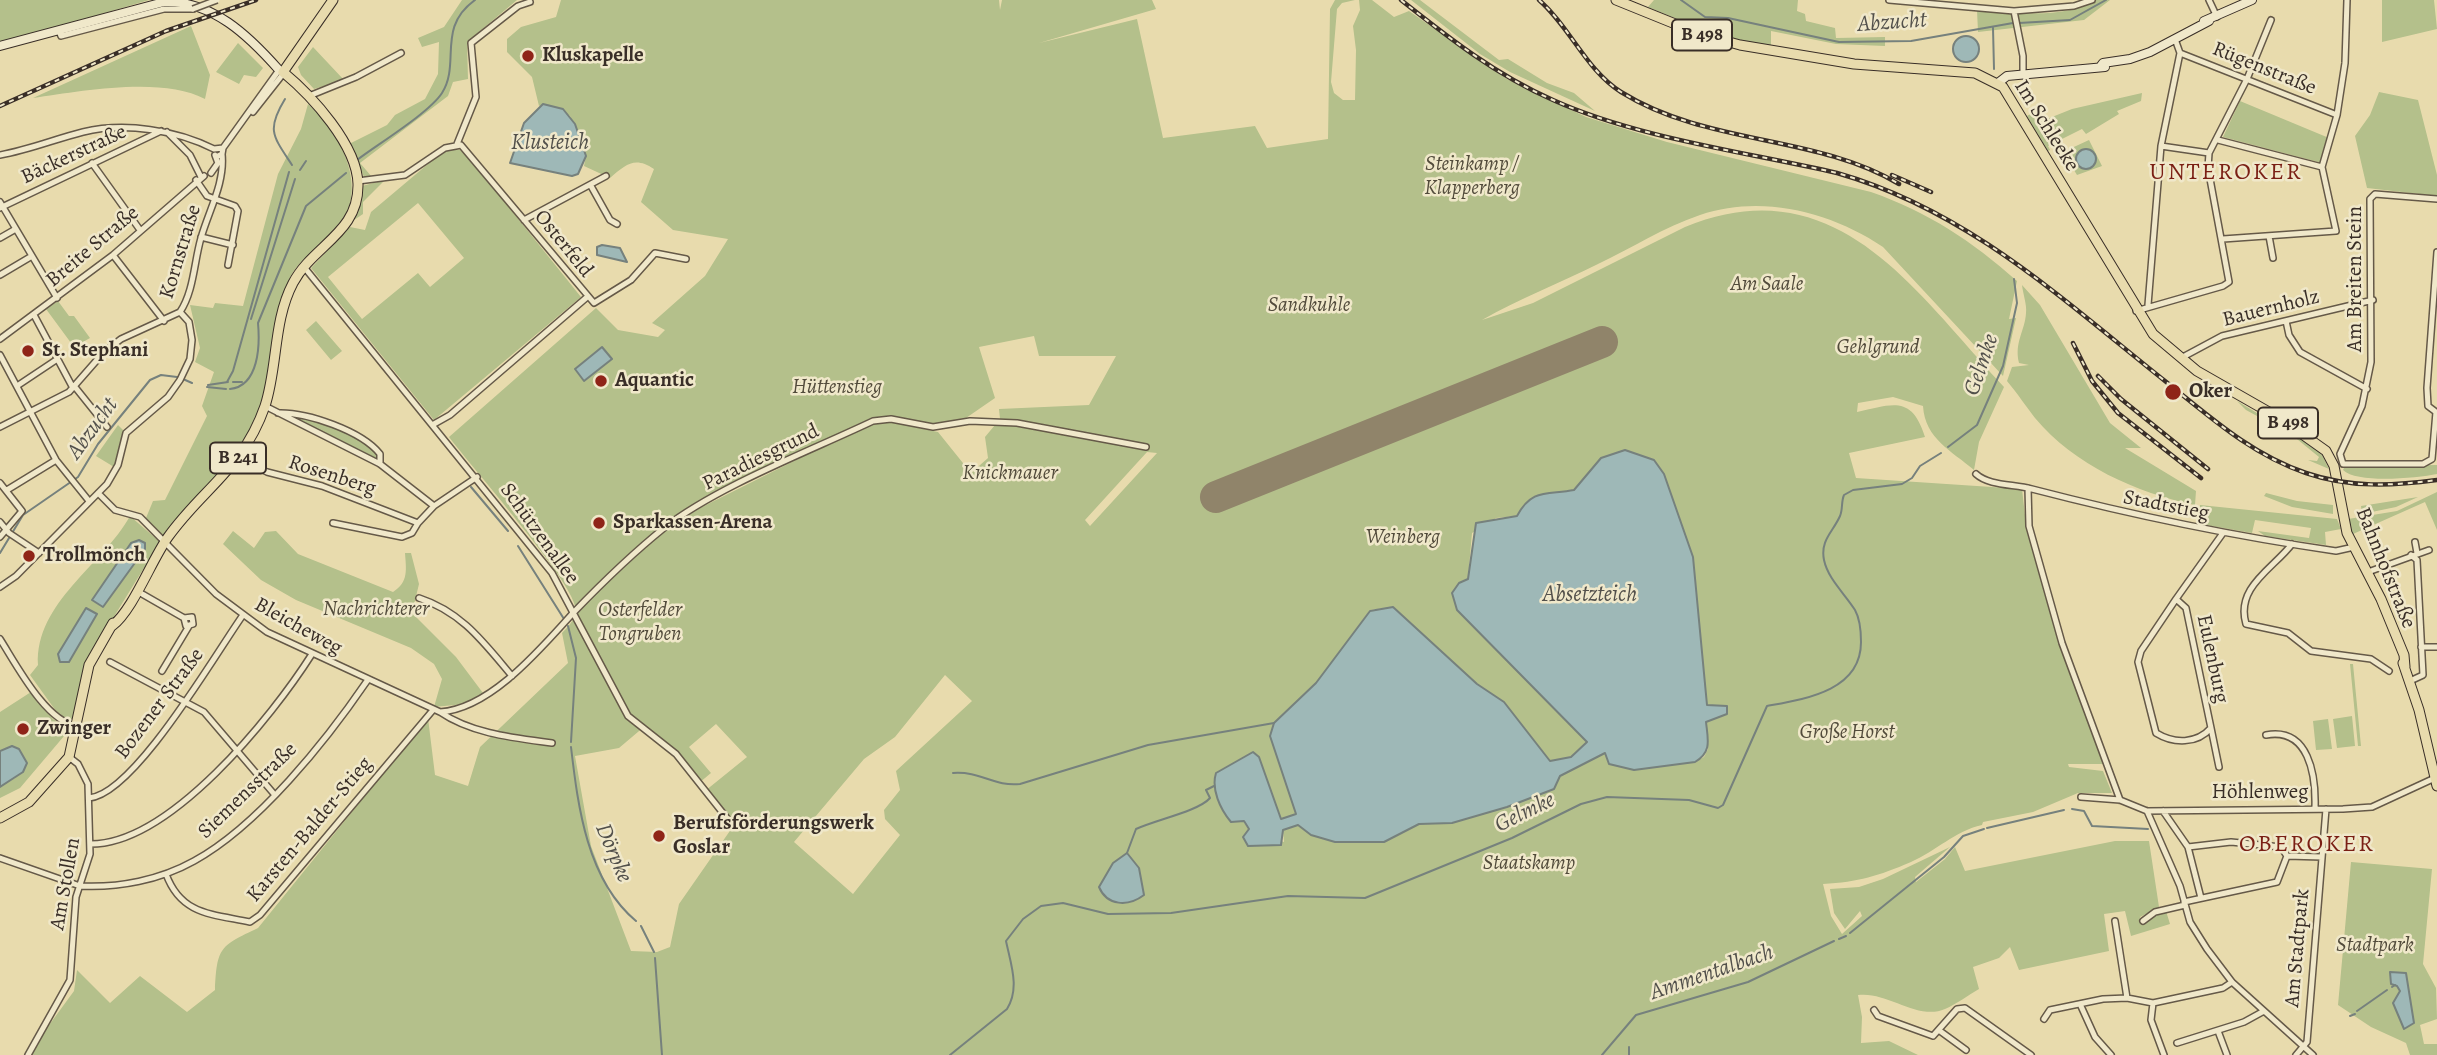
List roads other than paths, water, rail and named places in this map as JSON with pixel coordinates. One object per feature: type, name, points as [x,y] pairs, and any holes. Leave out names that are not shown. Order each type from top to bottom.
[{"type":"main road","points":[[332,0],[281,71],[309,96],[321,111],[348,153],[358,183]]},
{"type":"main road","name":"Im Schleeke","points":[[1616,0],[1700,34],[1740,45],[1854,64],[1975,73],[1998,83],[2014,100],[2136,310]]},
{"type":"main road","name":"B 241","points":[[0,818],[29,802],[69,757],[87,679],[98,647],[179,525],[238,458],[265,406],[284,306],[304,267],[337,236],[349,220],[358,183]]},
{"type":"main road","name":"Bahnhofstraße","points":[[2136,310],[2153,334],[2210,380],[2300,431],[2326,451],[2334,466],[2344,520],[2354,547],[2368,572],[2398,645],[2397,669],[2410,681],[2436,780]]},
{"type":"street","points":[[0,46],[164,2],[183,0],[200,4],[218,13],[281,71],[221,153],[216,170],[211,173]]},
{"type":"street","points":[[59,31],[61,36],[156,11],[193,9],[217,0]]},
{"type":"street","points":[[1889,0],[2015,14],[2074,6],[2092,0]]},
{"type":"street","points":[[2208,0],[2213,19]]},
{"type":"street","points":[[1998,83],[2007,76],[2100,66],[2149,53],[2252,0]]},
{"type":"street","points":[[2223,239],[2333,233],[2336,229],[2322,167],[2337,115],[2345,63],[2347,0]]},
{"type":"street","points":[[358,183],[405,175],[445,148],[457,144],[476,97],[471,43],[518,6],[530,2]]},
{"type":"street","points":[[2015,14],[2023,75]]},
{"type":"street","points":[[2136,310],[2149,302],[2227,285],[2229,278],[2208,167],[2209,153],[2247,79],[2271,20]]},
{"type":"street","points":[[2149,302],[2161,146],[2180,53],[2175,39]]},
{"type":"street","points":[[309,96],[356,77],[401,53]]},
{"type":"street","name":"Rügenstraße","points":[[2180,53],[2337,115]]},
{"type":"street","points":[[0,155],[85,132],[164,132],[221,153]]},
{"type":"street","points":[[164,132],[190,155],[206,197],[235,206],[238,211],[228,265]]},
{"type":"street","name":"Bäckerstraße","points":[[1,206],[164,132]]},
{"type":"street","points":[[2218,140],[2322,167]]},
{"type":"street","name":"Osterfeld","points":[[434,424],[450,415],[586,298],[465,149],[457,144]]},
{"type":"street","points":[[2161,146],[2209,153]]},
{"type":"street","name":"Kornstraße","points":[[0,428],[74,388],[113,344],[180,312],[188,298],[201,237],[222,178],[221,153]]},
{"type":"street","points":[[92,163],[140,230]]},
{"type":"street","points":[[524,220],[591,187],[606,176]]},
{"type":"street","name":"Breite Straße","points":[[0,339],[113,254],[200,178]]},
{"type":"street","points":[[591,187],[610,220],[617,224]]},
{"type":"street","name":"Am Breiten Stein","points":[[2437,199],[2382,194],[2371,197],[2371,362],[2367,389],[2340,454],[2343,464],[2378,466],[2430,462],[2437,411]]},
{"type":"street","points":[[1,206],[57,298]]},
{"type":"street","points":[[0,238],[15,230]]},
{"type":"street","points":[[2269,236],[2273,258]]},
{"type":"street","points":[[201,237],[233,245]]},
{"type":"street","points":[[2437,252],[2427,388],[2428,405],[2437,411]]},
{"type":"street","points":[[586,298],[597,303],[631,280],[655,253],[685,259]]},
{"type":"street","points":[[113,254],[164,321]]},
{"type":"street","points":[[0,275],[32,256]]},
{"type":"street","name":"Schützenallee","points":[[304,267],[477,477],[552,573],[628,716],[676,754],[734,827]]},
{"type":"street","name":"Bauernholz","points":[[2181,358],[2222,336],[2373,300]]},
{"type":"street","points":[[0,587],[39,553],[98,494],[118,465],[127,433],[167,397],[181,378],[192,340],[189,322],[180,312]]},
{"type":"street","points":[[34,315],[49,339],[56,360],[74,388],[107,427]]},
{"type":"street","points":[[2286,321],[2289,335],[2300,352],[2367,389]]},
{"type":"street","points":[[0,355],[56,460],[89,501]]},
{"type":"street","points":[[17,386],[56,360]]},
{"type":"street","points":[[265,406],[380,464],[434,506]]},
{"type":"street","points":[[278,413],[295,412],[363,438],[380,454],[380,464]]},
{"type":"street","name":"Paradiesgrund","points":[[440,712],[467,706],[512,676],[575,612],[675,520],[734,488],[873,421],[891,419],[933,427],[970,421],[995,422],[1060,429],[1146,447]]},
{"type":"street","name":"Rosenberg","points":[[238,458],[267,472],[322,486],[418,523]]},
{"type":"street","points":[[8,490],[56,460]]},
{"type":"street","name":"Stadtstieg","points":[[1976,474],[1982,479],[2028,488],[2118,512],[2223,533],[2341,551],[2354,547]]},
{"type":"street","name":"Rosenberg","points":[[333,523],[402,537],[412,533],[434,506],[477,477]]},
{"type":"street","points":[[0,483],[22,511],[10,533],[0,537]]},
{"type":"street","points":[[2028,488],[2029,526],[2062,643],[2120,800]]},
{"type":"street","name":"Bleicheweg","points":[[98,494],[116,510],[140,517],[202,582],[272,635],[367,681],[440,712]]},
{"type":"street","points":[[0,522],[10,533],[39,553]]},
{"type":"street","name":"Eulenburg","points":[[2211,728],[2193,741],[2165,738],[2156,733],[2138,662],[2141,651],[2223,533]]},
{"type":"street","points":[[2410,681],[2423,675],[2415,542]]},
{"type":"street","points":[[2292,544],[2255,582],[2245,603],[2246,624],[2288,634],[2314,652],[2371,659],[2397,669]]},
{"type":"street","points":[[2368,572],[2429,550]]},
{"type":"street","points":[[135,590],[184,618],[184,624],[189,626],[162,671]]},
{"type":"street","points":[[419,598],[443,607],[463,620],[512,676]]},
{"type":"street","name":"Eulenburg","points":[[2176,599],[2186,608],[2220,767]]},
{"type":"street","name":"Bozener Straße","points":[[89,798],[101,796],[116,786],[187,701],[243,615]]},
{"type":"street","points":[[0,639],[22,675],[53,713],[62,722],[77,726]]},
{"type":"street","points":[[2421,647],[2437,647]]},
{"type":"street","points":[[91,844],[122,839],[158,823],[237,750],[312,654]]},
{"type":"street","points":[[110,662],[204,712],[274,794]]},
{"type":"street","name":"Siemensstraße","points":[[80,886],[124,884],[166,874],[193,862],[218,846],[274,794],[330,732],[367,681]]},
{"type":"street","name":"Karsten-Balder-Stieg","points":[[166,874],[178,898],[187,906],[250,922],[260,915],[433,710]]},
{"type":"street","points":[[440,712],[466,725],[504,736],[552,743]]},
{"type":"street","points":[[2266,735],[2289,736],[2305,750],[2312,778],[2315,808]]},
{"type":"street","name":"Am Stollen","points":[[28,1055],[70,980],[76,897],[91,844],[86,779],[78,764],[69,757]]},
{"type":"street","name":"Höhlenweg","points":[[2081,797],[2120,800],[2147,811],[2372,807],[2408,788],[2436,780]]},
{"type":"street","name":"Am Stadtpark","points":[[2304,1046],[2326,809]]},
{"type":"street","points":[[2147,811],[2162,840],[2193,929],[2232,982],[2313,1055]]},
{"type":"street","points":[[2163,811],[2188,847],[2201,898]]},
{"type":"street","points":[[2188,847],[2231,842],[2281,847],[2287,856]]},
{"type":"street","points":[[2287,856],[2322,857]]},
{"type":"street","points":[[2143,921],[2155,912],[2201,898],[2277,882],[2287,856]]},
{"type":"street","points":[[0,858],[80,886]]},
{"type":"street","points":[[2115,920],[2127,998]]},
{"type":"street","points":[[2044,1019],[2050,1010],[2080,1004],[2127,998],[2153,1003],[2223,988],[2232,982]]},
{"type":"street","points":[[2153,1003],[2151,1020],[2164,1055]]},
{"type":"street","points":[[2080,1004],[2095,1037],[2111,1055]]},
{"type":"street","points":[[1874,1010],[1878,1016],[1933,1036],[1957,1009],[1969,1009],[2031,1055]]},
{"type":"street","points":[[2177,1043],[2244,1023],[2264,1011]]},
{"type":"street","points":[[1940,1031],[1966,1050]]},
{"type":"street","points":[[2218,1031],[2227,1055]]},
{"type":"street","points":[[2296,1055],[2304,1046]]},
{"type":"water","points":[[1966,36],[1975,40],[1979,49],[1975,58],[1966,62],[1957,58],[1953,49],[1957,40]]},
{"type":"water","name":"Klusteich","points":[[543,104],[563,109],[575,124],[586,156],[578,174],[572,176],[510,163],[524,123]]},
{"type":"water","points":[[2086,149],[2093,152],[2096,159],[2093,166],[2086,169],[2079,166],[2076,159],[2079,152]]},
{"type":"water","points":[[602,245],[620,248],[627,262],[597,255],[597,247]]},
{"type":"water","points":[[602,347],[612,359],[584,381],[575,369]]},
{"type":"water","name":"Absetzteich","points":[[1625,450],[1654,460],[1664,474],[1693,557],[1707,705],[1727,706],[1727,714],[1706,722],[1708,745],[1704,754],[1695,762],[1634,770],[1609,764],[1605,753],[1560,776],[1554,789],[1507,807],[1452,823],[1419,824],[1384,842],[1335,842],[1311,835],[1298,825],[1283,830],[1281,845],[1248,846],[1243,837],[1249,829],[1244,821],[1231,822],[1220,805],[1215,786],[1216,773],[1253,752],[1259,757],[1281,819],[1296,814],[1270,736],[1274,723],[1316,683],[1370,611],[1393,607],[1477,684],[1504,702],[1550,761],[1571,757],[1587,742],[1457,610],[1452,593],[1459,583],[1468,579],[1476,523],[1517,516],[1528,501],[1541,494],[1574,490],[1601,458]]},
{"type":"water","points":[[139,540],[145,543],[145,549],[103,607],[92,600],[131,543]]},
{"type":"water","points":[[86,608],[97,614],[69,662],[60,662],[58,654]]},
{"type":"water","points":[[12,746],[19,749],[27,763],[23,772],[0,787],[0,751]]},
{"type":"water","points":[[1127,853],[1139,868],[1144,895],[1118,903],[1107,898],[1099,887],[1113,863]]},
{"type":"water","points":[[2390,972],[2406,973],[2414,1023],[2404,1029],[2393,1003],[2400,991],[2397,986],[2391,984]]},
{"type":"waterway","name":"Abzucht","points":[[357,160],[415,119],[442,93],[450,70],[452,34],[456,22],[475,0]]},
{"type":"waterway","name":"Abzucht","points":[[1681,0],[1705,17],[1728,18],[1839,42],[1911,41],[2013,23]]},
{"type":"waterway","name":"Abzucht","points":[[2019,23],[2070,20],[2106,0]]},
{"type":"waterway","name":"Gelmke","points":[[1993,28],[1994,69]]},
{"type":"waterway","points":[[285,99],[275,118],[274,133],[292,165]]},
{"type":"waterway","points":[[300,170],[306,161]]},
{"type":"waterway","points":[[227,382],[233,371],[289,172]]},
{"type":"waterway","name":"Abzucht","points":[[230,389],[247,381],[252,373],[258,353],[258,323],[306,206],[346,173]]},
{"type":"waterway","points":[[251,319],[295,179]]},
{"type":"waterway","name":"Gelmke","points":[[1948,447],[1977,425],[2003,366],[2017,303],[2014,279]]},
{"type":"waterway","name":"Abzucht","points":[[0,553],[23,515],[78,477],[98,444],[150,380],[161,375],[177,377]]},
{"type":"waterway","name":"Abzucht","points":[[183,379],[192,383]]},
{"type":"waterway","points":[[208,385],[228,382]]},
{"type":"waterway","name":"Abzucht","points":[[233,382],[242,382]]},
{"type":"waterway","name":"Abzucht","points":[[207,387],[226,389]]},
{"type":"waterway","name":"Gelmke","points":[[950,1055],[1007,1009],[1014,985],[1006,941],[1023,919],[1041,906],[1063,903],[1108,914],[1171,913],[1288,896],[1365,898],[1512,838],[1581,804],[1607,797],[1689,800],[1718,808],[1723,805],[1767,706],[1828,690],[1852,672],[1859,659],[1861,642],[1858,617],[1829,574],[1823,553],[1825,542],[1840,516],[1844,495],[1853,490],[1902,484],[1912,478],[1920,466],[1941,453]]},
{"type":"waterway","name":"Dörpke","points":[[471,487],[508,531]]},
{"type":"waterway","name":"Dörpke","points":[[518,546],[564,619]]},
{"type":"waterway","name":"Dörpke","points":[[568,626],[576,658],[571,742]]},
{"type":"waterway","points":[[953,773],[1020,784],[1148,745],[1274,723]]},
{"type":"waterway","name":"Dörpke","points":[[571,747],[582,818],[596,864],[619,904],[636,921]]},
{"type":"waterway","points":[[1127,853],[1136,829],[1204,803],[1210,798],[1206,790],[1214,786]]},
{"type":"waterway","name":"Ammentalbach","points":[[2072,809],[2084,811],[2092,826],[2148,829]]},
{"type":"waterway","name":"Ammentalbach","points":[[1987,828],[2064,810]]},
{"type":"waterway","name":"Ammentalbach","points":[[1850,933],[1944,857],[1963,836],[1984,829]]},
{"type":"waterway","name":"Dörpke","points":[[641,926],[654,952]]},
{"type":"waterway","name":"Ammentalbach","points":[[1839,939],[1846,936]]},
{"type":"waterway","name":"Ammentalbach","points":[[1602,1055],[1636,1015],[1748,982],[1834,941]]},
{"type":"waterway","name":"Dörpke","points":[[655,958],[662,1055]]},
{"type":"waterway","points":[[2357,1011],[2387,990]]},
{"type":"waterway","points":[[2350,1016],[2355,1014]]},
{"type":"waterway","points":[[1629,1047],[1629,1055]]},
{"type":"railway","points":[[0,106],[166,31],[256,0]]},
{"type":"railway","points":[[1401,0],[1455,42],[1512,79],[1553,100],[1656,134],[1837,173],[1884,189],[1929,210],[1971,233],[2011,260],[2215,421],[2286,465],[2322,478],[2355,483],[2404,484],[2437,480]]},
{"type":"railway","points":[[1539,0],[1609,83],[1654,109],[1725,132],[1832,156],[1867,168],[1899,184]]},
{"type":"railway","points":[[1892,175],[1931,192]]},
{"type":"railway","points":[[2073,343],[2092,381],[2118,413],[2201,478]]},
{"type":"railway","points":[[2098,376],[2121,399],[2208,469]]},
{"type":"place","name":"Kluskapelle","points":[[528,56]]},
{"type":"place","name":"St. Stephani","points":[[28,351]]},
{"type":"place","name":"Aquantic","points":[[601,381]]},
{"type":"place","name":"Oker","points":[[2173,392]]},
{"type":"place","name":"Sparkassen-Arena","points":[[599,523]]},
{"type":"place","name":"Trollmönch","points":[[29,556]]},
{"type":"place","name":"Zwinger","points":[[23,729]]},
{"type":"place","name":"Berufsförderungswerk Goslar","points":[[659,836]]},
{"type":"district","name":"UNTEROKER","points":[[2226,173]]},
{"type":"district","name":"OBEROKER","points":[[2307,845]]},
{"type":"park label","name":"Steinkamp / Klapperberg","points":[[1472,177]]},
{"type":"park label","name":"Am Saale","points":[[1767,285]]},
{"type":"park label","name":"Sandkuhle","points":[[1309,306]]},
{"type":"park label","name":"Gehlgrund","points":[[1878,348]]},
{"type":"park label","name":"Hüttenstieg","points":[[837,388]]},
{"type":"park label","name":"Knickmauer","points":[[1010,474]]},
{"type":"park label","name":"Weinberg","points":[[1403,538]]},
{"type":"park label","name":"Nachrichterer","points":[[376,610]]},
{"type":"park label","name":"Osterfelder Tongruben","points":[[640,623]]},
{"type":"park label","name":"Große Horst","points":[[1847,733]]},
{"type":"park label","name":"Staatskamp","points":[[1529,864]]},
{"type":"park label","name":"Stadtpark","points":[[2375,946]]}]
